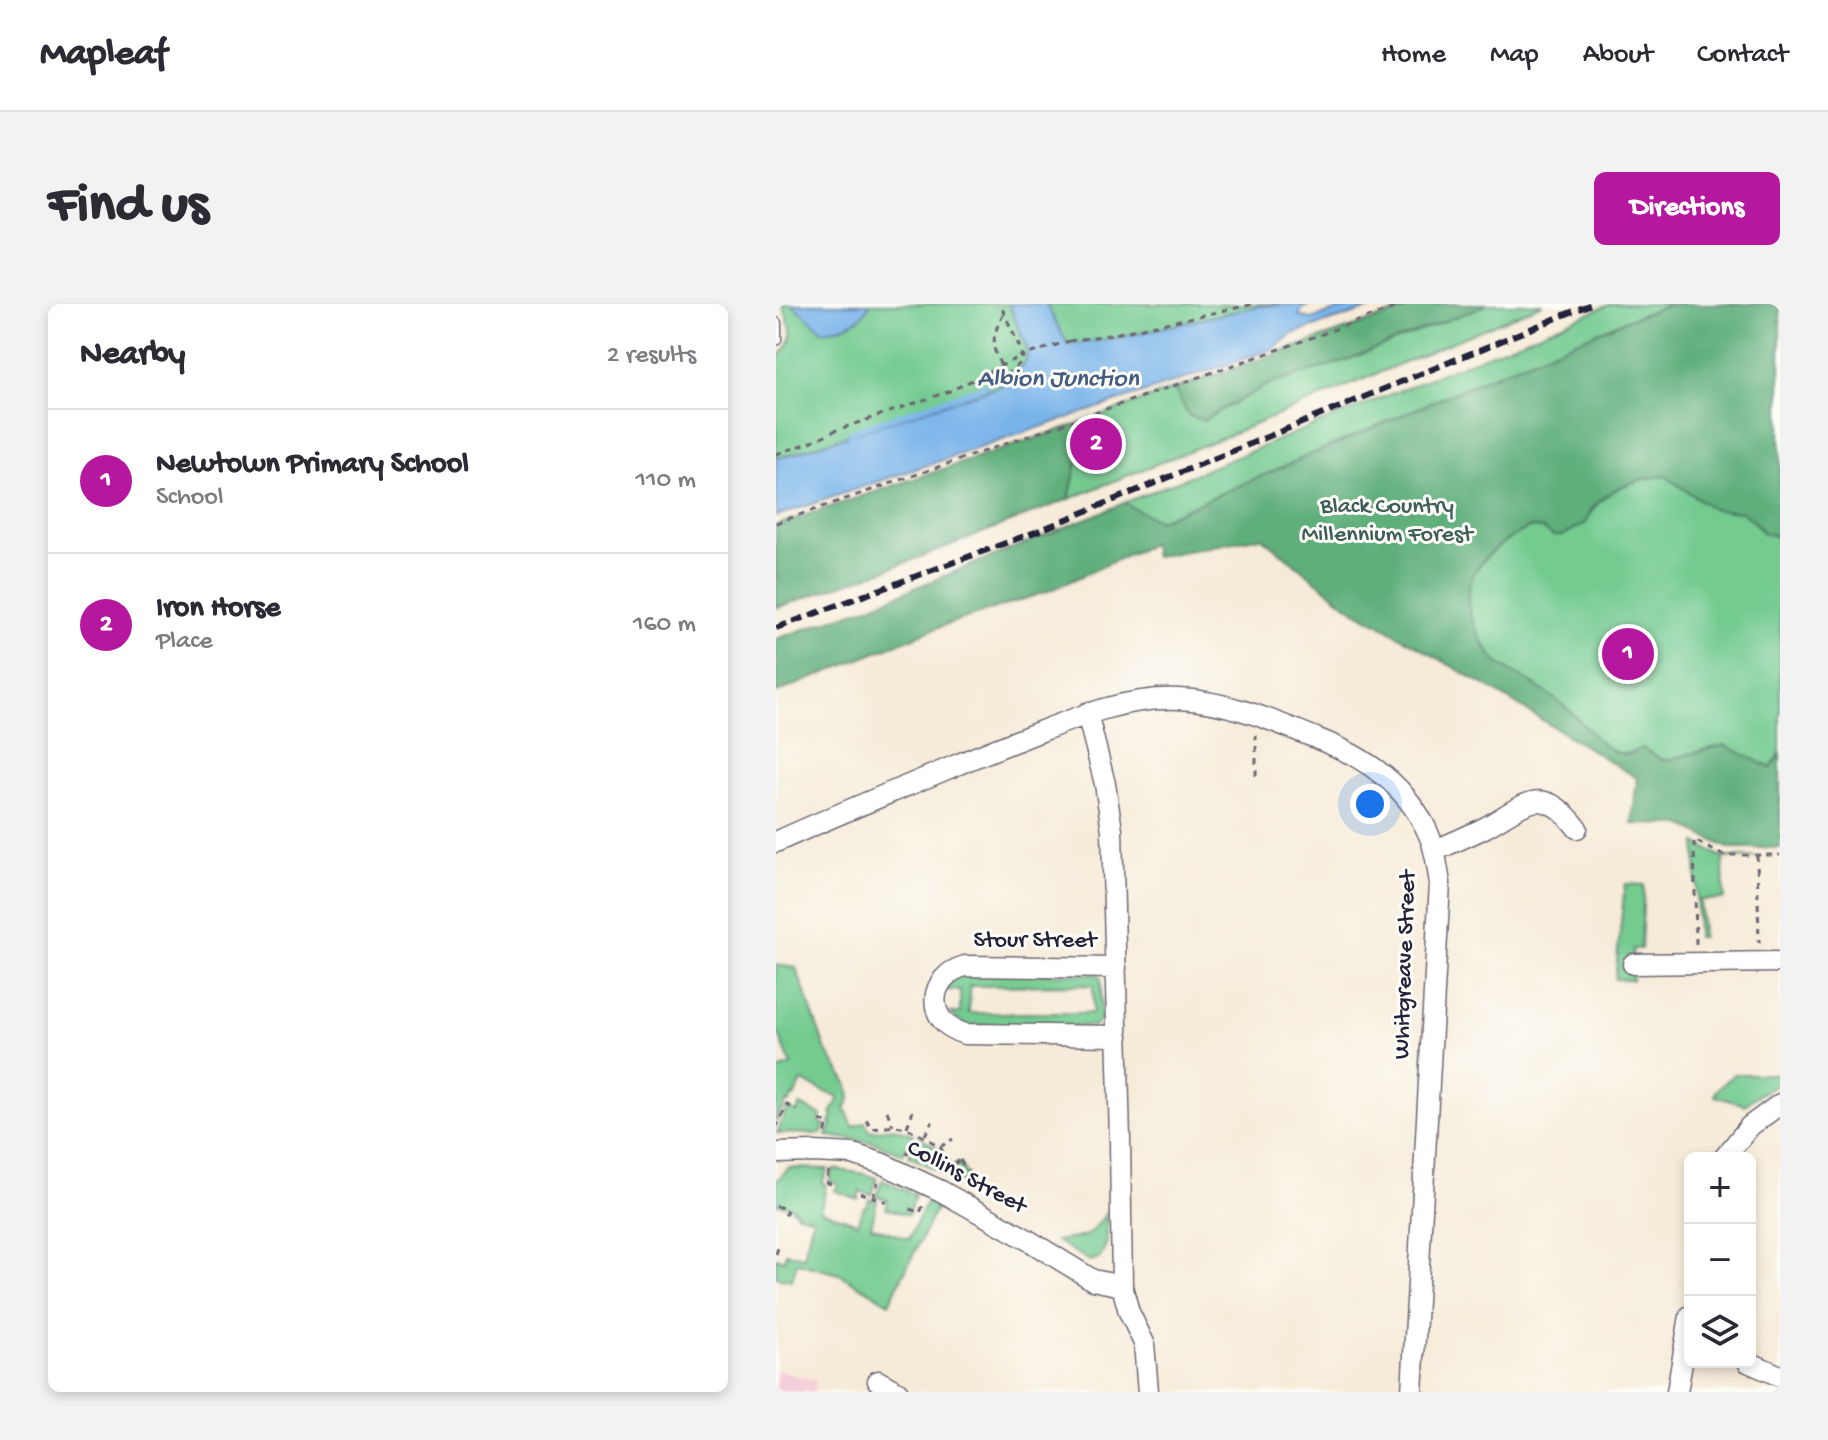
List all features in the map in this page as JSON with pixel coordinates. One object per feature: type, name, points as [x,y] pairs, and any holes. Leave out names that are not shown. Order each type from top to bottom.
[{"type":"street","name":"Whitgreave Street","points":[[776,842],[1087,713],[1134,701],[1182,699],[1260,715],[1326,741],[1387,777],[1403,791],[1430,836],[1440,883],[1412,1392]]},
{"type":"street","name":"Stour Street","points":[[1087,713],[1105,784],[1112,830],[1122,1286],[1129,1312],[1144,1343],[1148,1392]]},
{"type":"street","points":[[1434,851],[1527,802],[1553,805],[1564,811],[1577,828]]},
{"type":"street","points":[[1633,964],[1780,962]]},
{"type":"street","name":"Stour Street","points":[[1116,968],[965,966],[953,970],[941,982],[936,1008],[944,1024],[965,1034],[1118,1036]]},
{"type":"street","points":[[1728,1152],[1757,1120],[1780,1104]]},
{"type":"street","name":"Collins Street","points":[[776,1153],[853,1154],[883,1164],[941,1191],[1093,1280],[1122,1286]]},
{"type":"street","points":[[1677,1392],[1684,1363]]},
{"type":"street","points":[[1756,1366],[1780,1376]]},
{"type":"street","points":[[878,1381],[898,1392]]},
{"type":"lane","points":[[776,323],[776,340]]},
{"type":"path","points":[[985,374],[994,380],[1002,378],[1023,361],[1000,304]]},
{"type":"path","points":[[776,454],[950,391],[1019,357],[1069,341],[1255,304]]},
{"type":"path","points":[[776,523],[1405,304]]},
{"type":"path","points":[[1001,365],[992,345],[996,327],[1004,313]]},
{"type":"path","points":[[1256,732],[1256,776]]},
{"type":"path","points":[[1696,952],[1694,840],[1722,855],[1780,855]]},
{"type":"path","points":[[1757,855],[1760,950]]},
{"type":"path","points":[[776,1128],[787,1105],[797,1110]]},
{"type":"path","points":[[887,1111],[893,1126]]},
{"type":"path","points":[[907,1128],[913,1111]]},
{"type":"path","points":[[820,1120],[828,1124],[823,1139]]},
{"type":"path","name":"Collins Street","points":[[867,1120],[871,1129],[893,1126],[917,1133],[940,1147],[951,1165],[962,1159],[970,1175]]},
{"type":"path","points":[[924,1137],[932,1121]]},
{"type":"path","points":[[905,1158],[917,1133]]},
{"type":"path","points":[[940,1147],[953,1139]]},
{"type":"path","points":[[832,1166],[825,1182],[837,1186]]},
{"type":"path","points":[[873,1198],[880,1176]]},
{"type":"path","points":[[860,1193],[887,1202]]},
{"type":"path","points":[[910,1209],[920,1213],[926,1197]]},
{"type":"path","points":[[776,1206],[787,1209],[785,1217]]},
{"type":"path","points":[[776,1254],[779,1245]]},
{"type":"shaded area","points":[[776,1371],[816,1380],[813,1392],[776,1392]]},
{"type":"green space","points":[[782,304],[1009,304],[1027,349],[1026,362],[1002,385],[776,459],[776,360],[791,339]]},
{"type":"green space","points":[[1046,304],[1279,304],[1068,346]]},
{"type":"green space","points":[[1420,304],[1488,304],[1344,361],[1267,385],[1203,420],[1189,416],[1174,389]]},
{"type":"green space","points":[[1488,304],[1543,304],[1069,499],[1086,421],[1174,389],[1189,416],[1203,420],[1267,385],[1344,361]]},
{"type":"green space","points":[[1611,304],[1672,304],[1483,380],[1157,521],[1124,503]]},
{"type":"green space","name":"Black Country Millennium Forest","points":[[1672,304],[1780,304],[1780,537],[1763,533],[1742,512],[1713,509],[1665,476],[1646,478],[1605,496],[1591,510],[1586,523],[1562,536],[1553,536],[1543,529],[1530,527],[1500,545],[1477,568],[1471,581],[1468,596],[1470,613],[1483,643],[1497,662],[1557,701],[1615,752],[1631,754],[1642,748],[1667,760],[1725,745],[1771,768],[1780,753],[1780,848],[1728,848],[1682,825],[1632,824],[1637,778],[1349,607],[1261,537],[1154,557],[1152,544],[1051,590],[939,627],[776,693],[776,639],[868,607],[1124,503],[1158,521],[1483,380]]},
{"type":"green space","points":[[1086,421],[1069,499],[910,561],[776,608],[776,525]]},
{"type":"green space","points":[[1665,476],[1713,508],[1742,512],[1763,533],[1780,537],[1780,753],[1771,768],[1724,745],[1667,760],[1642,748],[1621,753],[1611,750],[1557,701],[1497,662],[1483,643],[1470,613],[1468,596],[1471,581],[1477,568],[1500,545],[1530,527],[1543,529],[1553,536],[1586,523],[1599,502],[1618,488]]},
{"type":"green space","points":[[1696,843],[1722,857],[1756,857],[1723,858],[1724,899],[1700,900],[1702,937],[1697,937]]},
{"type":"green space","points":[[1625,884],[1644,885],[1641,949],[1633,949],[1632,980],[1615,979]]},
{"type":"green space","points":[[776,965],[796,968],[825,1048],[848,1085],[850,1099],[845,1108],[853,1127],[865,1122],[870,1131],[894,1128],[913,1134],[903,1154],[872,1142],[827,1136],[832,1124],[831,1114],[839,1098],[802,1081],[776,1122],[776,1071],[791,1065],[776,1027]]},
{"type":"green space","points":[[963,973],[1096,974],[1101,978],[1101,1018],[1094,1026],[967,1025],[950,1013],[960,1013],[960,991],[943,990]],"holes":[[[1093,985],[1093,1013],[969,1013],[970,986]]]},
{"type":"green space","points":[[1734,1074],[1780,1074],[1780,1083],[1745,1105],[1715,1096],[1716,1091]]},
{"type":"green space","points":[[800,1105],[821,1115],[819,1122],[825,1125],[821,1134],[777,1133],[787,1108],[797,1112]]},
{"type":"green space","points":[[918,1136],[938,1148],[950,1167],[960,1163],[967,1176],[965,1185],[909,1156]]},
{"type":"green space","points":[[789,1168],[828,1169],[822,1183],[826,1185],[820,1210],[858,1223],[869,1199],[877,1201],[871,1226],[909,1239],[927,1201],[937,1207],[889,1303],[839,1274],[797,1263],[792,1280],[776,1277],[776,1258],[784,1260],[786,1253],[804,1257],[813,1218],[796,1213],[793,1207],[776,1204],[776,1181]]},
{"type":"green space","points":[[833,1169],[877,1178],[872,1195],[860,1191],[858,1199],[835,1191],[838,1184],[829,1181]]},
{"type":"green space","points":[[882,1180],[915,1195],[908,1215],[886,1208],[888,1200],[876,1196]]},
{"type":"green space","points":[[1106,1213],[1107,1242],[1100,1258],[1090,1261],[1056,1241],[1086,1236]]},
{"type":"water","points":[[792,304],[870,304],[862,316],[851,324],[823,331]]},
{"type":"water","name":"Albion Junction","points":[[1009,304],[1046,304],[1068,345],[1117,338],[1260,306],[1311,304],[1302,309],[1299,316],[1311,319],[1357,304],[1385,304],[1292,334],[1273,349],[776,516],[776,459],[1002,385],[1026,362],[1027,349]]},
{"type":"waterway","name":"Albion Junction","points":[[853,440],[850,432],[986,386]]},
{"type":"railway","points":[[776,628],[1038,531],[1591,304]]},
{"type":"place","name":"Iron Horse","points":[[1096,444]]},
{"type":"place","name":"Newtown Primary School","points":[[1628,654]]}]
